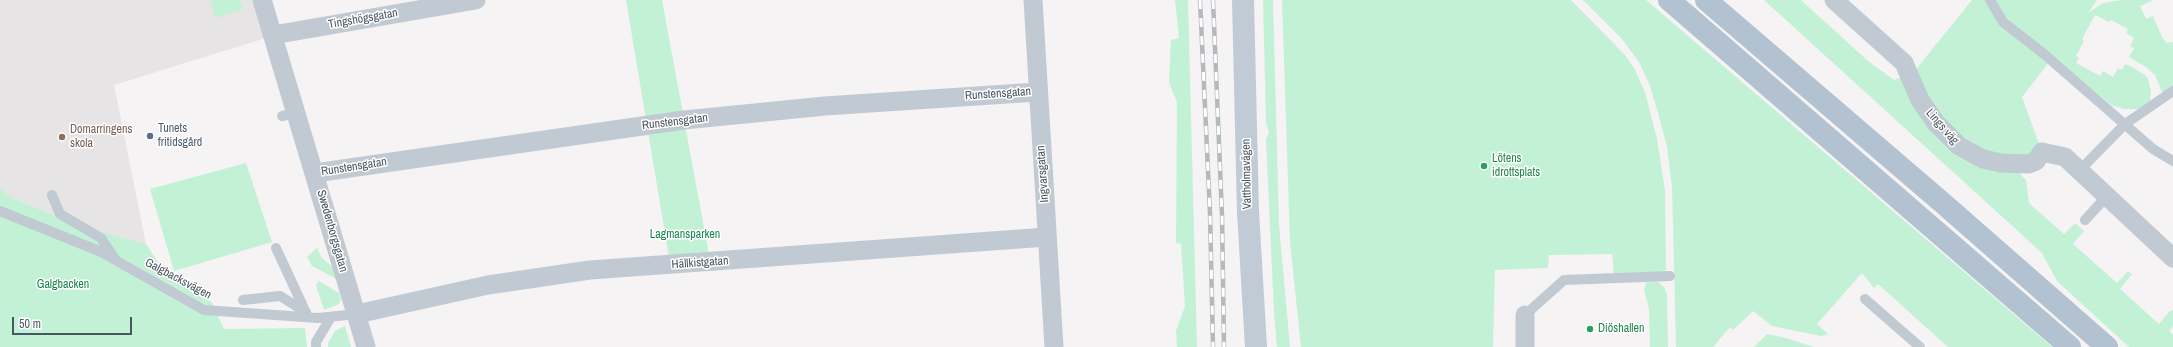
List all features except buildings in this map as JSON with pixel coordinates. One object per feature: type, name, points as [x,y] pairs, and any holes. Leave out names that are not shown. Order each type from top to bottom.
[{"type":"main road","name":"Vattholmavägen","points":[[1243,0],[1248,212],[1256,347]]},
{"type":"main road","points":[[1669,0],[2070,347]]},
{"type":"main road","points":[[1706,0],[1945,204],[2107,347]]},
{"type":"street","name":"Swedenborgsgatan","points":[[262,0],[273,35],[290,114],[315,173],[366,347]]},
{"type":"street","name":"Tingshögsgatan","points":[[273,35],[476,0]]},
{"type":"street","name":"Ingvarsgatan","points":[[1033,0],[1037,92],[1054,347]]},
{"type":"street","name":"Lings väg","points":[[1835,0],[1904,63],[1926,108],[1936,123],[1964,150],[1993,162],[2022,165],[2036,161],[2042,152],[2065,157],[2173,258]]},
{"type":"street","name":"Runstensgatan","points":[[315,173],[684,120],[825,106],[1037,92]]},
{"type":"street","name":"Hällkistgatan","points":[[357,314],[488,286],[590,270],[1047,237]]},
{"type":"street","points":[[1525,315],[1525,347]]},
{"type":"lane","points":[[1990,0],[2003,22],[2044,54],[2153,149],[2173,161]]},
{"type":"lane","points":[[2080,170],[2125,124],[2173,91]]},
{"type":"lane","points":[[52,195],[60,214],[101,238],[116,260]]},
{"type":"lane","points":[[2085,220],[2107,196]]},
{"type":"lane","name":"Galgbacksvägen","points":[[0,211],[99,251],[204,310],[331,317],[357,314]]},
{"type":"lane","points":[[276,248],[307,315]]},
{"type":"lane","points":[[1525,315],[1564,280],[1670,276]]},
{"type":"lane","points":[[243,300],[280,296],[307,315]]},
{"type":"lane","points":[[1865,299],[1920,347]]},
{"type":"lane","points":[[316,347],[316,342],[331,317]]},
{"type":"shaded area","name":"Domarringens skola","points":[[0,0],[272,0],[282,33],[114,85],[146,244],[85,227],[58,217],[12,198],[0,188]]},
{"type":"green space","points":[[210,0],[240,0],[243,9],[216,18]]},
{"type":"green space","name":"Lagmansparken","points":[[626,0],[662,0],[709,255],[669,257]]},
{"type":"green space","points":[[1175,0],[1188,0],[1197,347],[1177,347],[1176,331],[1185,306],[1181,244],[1176,243],[1177,102],[1169,83],[1171,40],[1179,38]]},
{"type":"green space","points":[[1263,0],[1273,0],[1279,225],[1290,347],[1277,347],[1274,313],[1266,139],[1269,133],[1266,122]]},
{"type":"green space","points":[[1282,0],[1571,0],[1625,55],[1634,68],[1645,92],[1657,139],[1665,191],[1666,270],[1662,272],[1614,274],[1612,254],[1549,255],[1548,268],[1495,270],[1493,347],[1301,347],[1290,242]]},
{"type":"green space","points":[[1583,0],[1646,0],[2052,347],[1948,347],[1878,284],[1874,288],[1862,273],[1817,324],[1828,334],[1821,336],[1772,326],[1753,311],[1733,330],[1730,327],[1713,347],[1676,347],[1672,187],[1667,147],[1657,109],[1649,83],[1639,62],[1622,39]]},
{"type":"green space","points":[[1764,0],[1801,0],[1868,61],[1894,80],[1904,76],[1927,120],[2014,168],[2026,180],[2029,203],[2064,234],[2075,223],[2084,231],[2073,244],[2117,283],[2128,271],[2132,274],[2120,289],[2159,324],[2171,310],[2173,311],[2173,326],[2169,331],[2173,335],[2173,347],[2129,347],[2057,281],[2042,253]]},
{"type":"green space","points":[[1972,0],[2097,0],[2088,13],[2103,3],[2122,0],[2154,0],[2140,6],[2146,19],[2153,16],[2163,39],[2167,43],[2173,42],[2173,87],[2162,92],[2155,75],[2146,67],[2129,57],[2134,48],[2130,46],[2134,38],[2126,33],[2128,29],[2111,20],[2109,22],[2095,15],[2082,39],[2084,41],[2076,56],[2079,58],[2076,63],[2100,76],[2103,71],[2113,77],[2118,68],[2122,70],[2125,64],[2132,67],[2148,79],[2151,91],[2150,104],[2143,109],[2124,109],[2111,105],[2053,57],[2022,97],[2042,152],[2036,161],[1973,154],[1909,78]]},
{"type":"green space","points":[[246,163],[272,242],[174,271],[150,189]]},
{"type":"green space","name":"Galgbacken","points":[[0,188],[12,198],[58,217],[85,227],[146,244],[165,273],[194,283],[212,303],[224,329],[305,328],[307,347],[0,347]]},
{"type":"green space","points":[[317,248],[321,257],[339,273],[341,281],[312,266],[307,257]]},
{"type":"green space","points":[[319,281],[339,293],[341,299],[339,304],[324,310],[316,285]]},
{"type":"green space","points":[[1646,282],[1658,282],[1664,287],[1667,294],[1668,347],[1650,347],[1649,309],[1644,290]]},
{"type":"green space","points":[[345,326],[351,347],[328,347],[328,343],[335,331]]},
{"type":"green space","points":[[1767,334],[1786,338],[1814,347],[1754,347]]},
{"type":"railway","points":[[1200,0],[1210,213],[1213,347]]},
{"type":"railway","points":[[1213,0],[1222,215],[1224,347]]},
{"type":"place","name":"Tunets fritidsgård","points":[[150,136]]},
{"type":"place","name":"Domarringens skola","points":[[62,137]]},
{"type":"place","name":"Lötens idrottsplats","points":[[1484,166]]},
{"type":"place","name":"Diöshallen","points":[[1590,329]]}]
